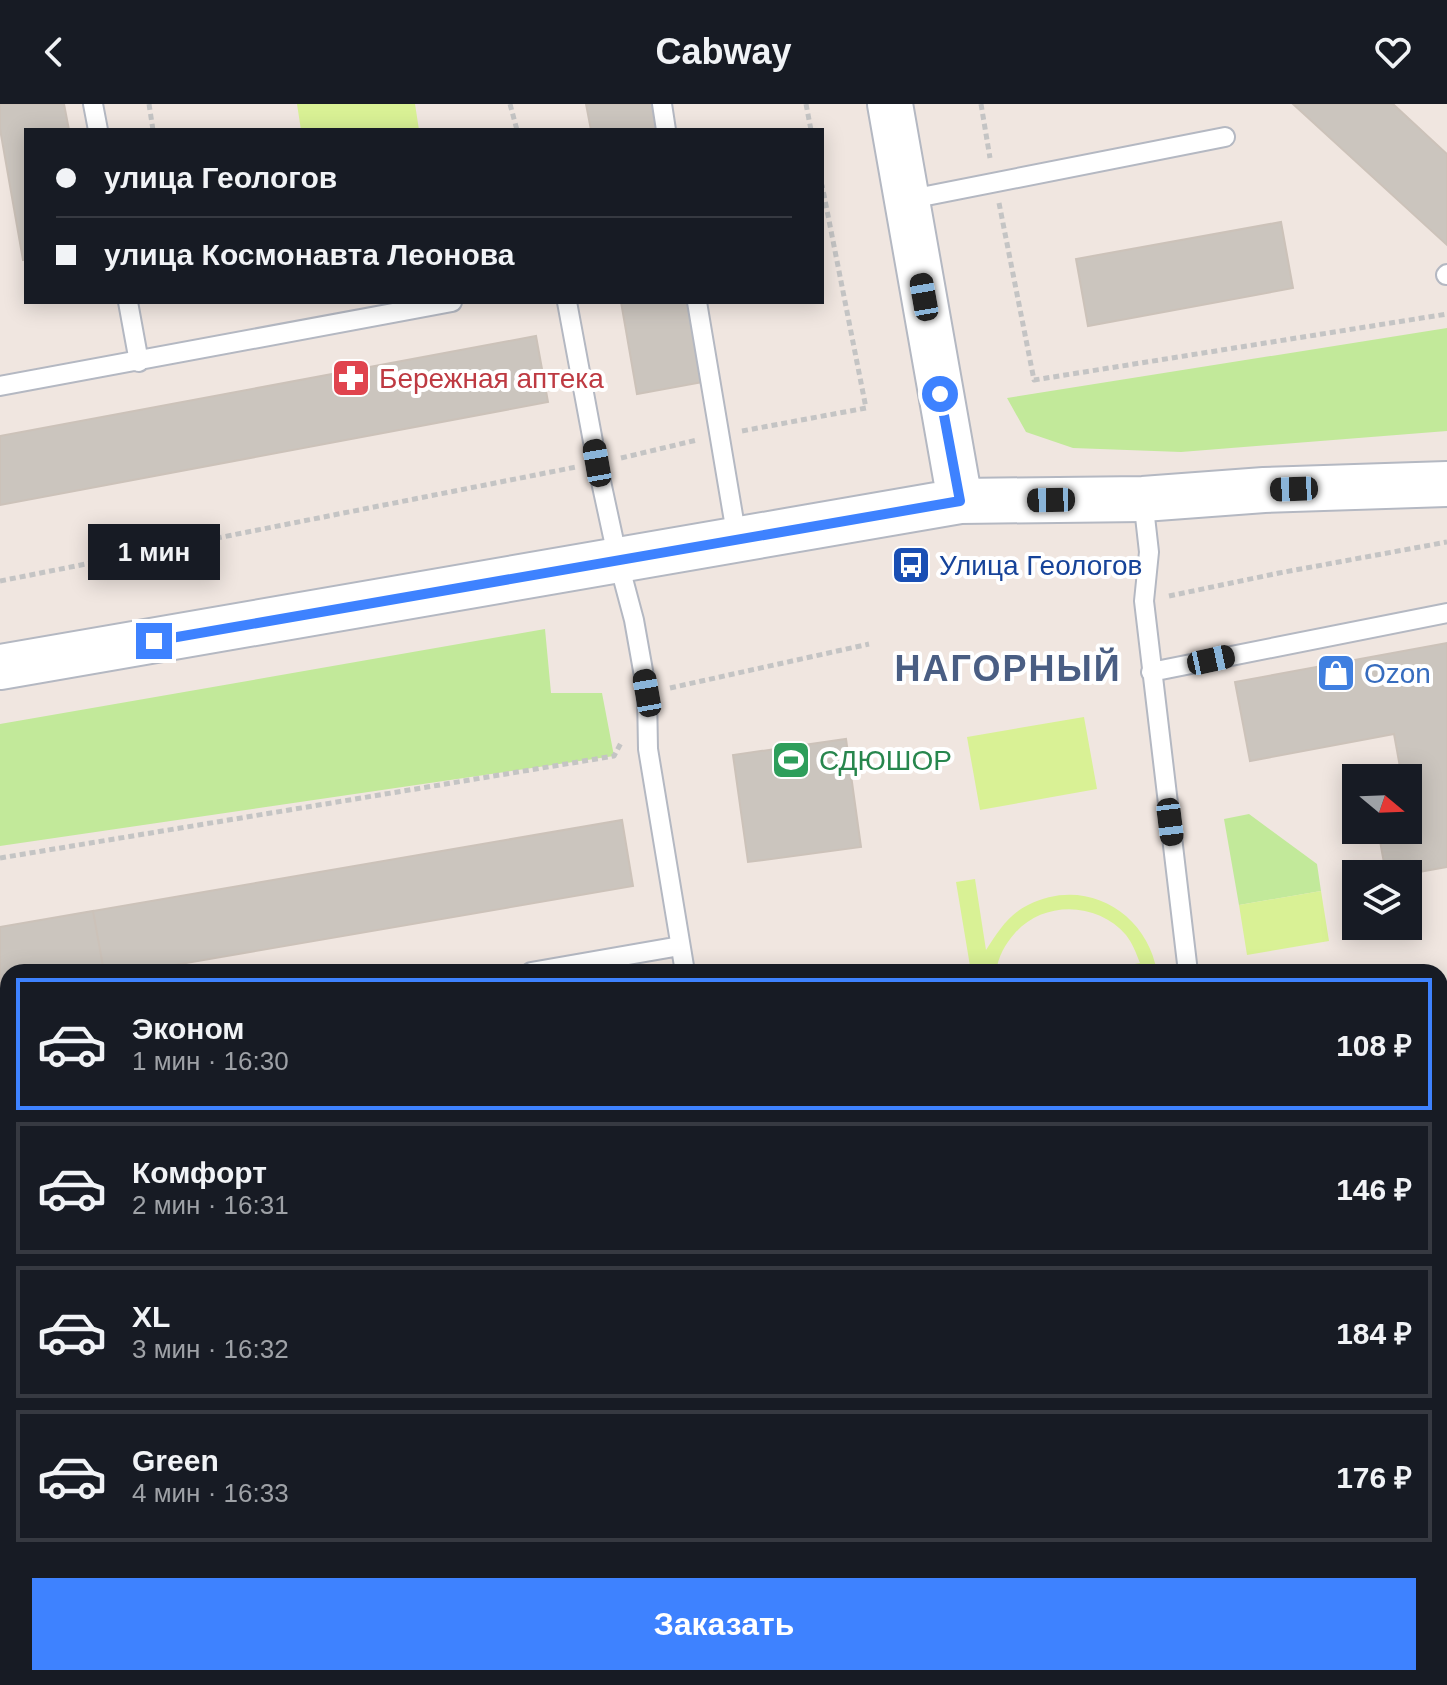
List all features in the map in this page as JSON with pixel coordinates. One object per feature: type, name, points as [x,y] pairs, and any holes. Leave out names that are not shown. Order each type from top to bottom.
[{"type":"main road","points":[[890,104],[960,501]]},
{"type":"main road","points":[[0,667],[960,501],[1143,499],[1264,490],[1447,484]]},
{"type":"lane","points":[[93,104],[98,128]]},
{"type":"lane","points":[[662,104],[666,128]]},
{"type":"lane","points":[[906,200],[1225,137]]},
{"type":"lane","points":[[128,304],[139,362]]},
{"type":"lane","points":[[0,386],[442,304]]},
{"type":"lane","points":[[567,304],[597,463],[634,620],[647,693],[648,749],[683,964]]},
{"type":"lane","points":[[697,304],[737,539]]},
{"type":"lane","points":[[1143,499],[1149,552],[1144,601],[1187,964]]},
{"type":"lane","points":[[1151,672],[1447,613]]},
{"type":"lane","points":[[577,964],[680,946]]},
{"type":"path","points":[[149,104],[153,128]]},
{"type":"path","points":[[510,104],[516,128]]},
{"type":"path","points":[[806,104],[811,128]]},
{"type":"path","points":[[981,104],[1034,380],[1447,314]]},
{"type":"path","points":[[0,581],[866,408],[824,195]]},
{"type":"path","points":[[1144,601],[1447,542]]},
{"type":"path","points":[[0,858],[614,756],[647,693],[869,644]]},
{"type":"green space","points":[[297,104],[415,104],[419,128],[301,128]]},
{"type":"green space","points":[[1447,328],[1447,431],[1181,452],[1073,448],[1026,432],[1007,398]]},
{"type":"green space","points":[[545,629],[551,693],[602,693],[614,756],[0,846],[0,724]]},
{"type":"green space","points":[[1084,717],[1097,789],[980,810],[967,737]]},
{"type":"green space","points":[[1249,814],[1317,864],[1321,891],[1239,905],[1224,819]]},
{"type":"green space","points":[[975,879],[986,950],[1004,924],[1021,909],[1049,897],[1071,895],[1110,905],[1127,917],[1141,932],[1155,964],[1135,964],[1140,963],[1134,949],[1126,935],[1114,924],[1101,916],[1071,909],[1055,910],[1027,922],[1005,946],[997,964],[970,964],[956,882]]},
{"type":"green space","points":[[1321,891],[1329,941],[1247,955],[1239,905]]},
{"type":"building","points":[[0,104],[64,104],[69,128],[24,128],[24,260],[23,260],[0,129]]},
{"type":"building","points":[[586,104],[655,104],[659,128],[591,128]]},
{"type":"building","points":[[1293,104],[1393,104],[1447,154],[1447,245]]},
{"type":"building","points":[[1281,222],[1293,288],[1088,326],[1076,259]]},
{"type":"building","points":[[621,304],[689,304],[703,382],[637,394]]},
{"type":"building","points":[[536,336],[548,402],[0,505],[0,436]]},
{"type":"building","points":[[1447,643],[1447,867],[1422,871],[1422,860],[1383,860],[1381,844],[1422,844],[1422,764],[1399,764],[1394,734],[1250,761],[1235,682]]},
{"type":"building","points":[[846,739],[861,847],[748,862],[733,755]]},
{"type":"building","points":[[622,820],[633,886],[180,964],[103,964],[93,911]]},
{"type":"building","points":[[93,911],[103,964],[0,964],[0,927]]},
{"type":"place","name":"Бережная аптека","points":[[351,378]]},
{"type":"place","name":"Улица Геологов","points":[[911,565]]},
{"type":"place","name":"Ozon","points":[[1336,673]]},
{"type":"place","name":"СДЮШОР","points":[[791,760]]},
{"type":"district","name":"НАГОРНЫЙ","points":[[1008,668]]},
{"type":"route","points":[[154,641],[960,501],[940,394]]}]
